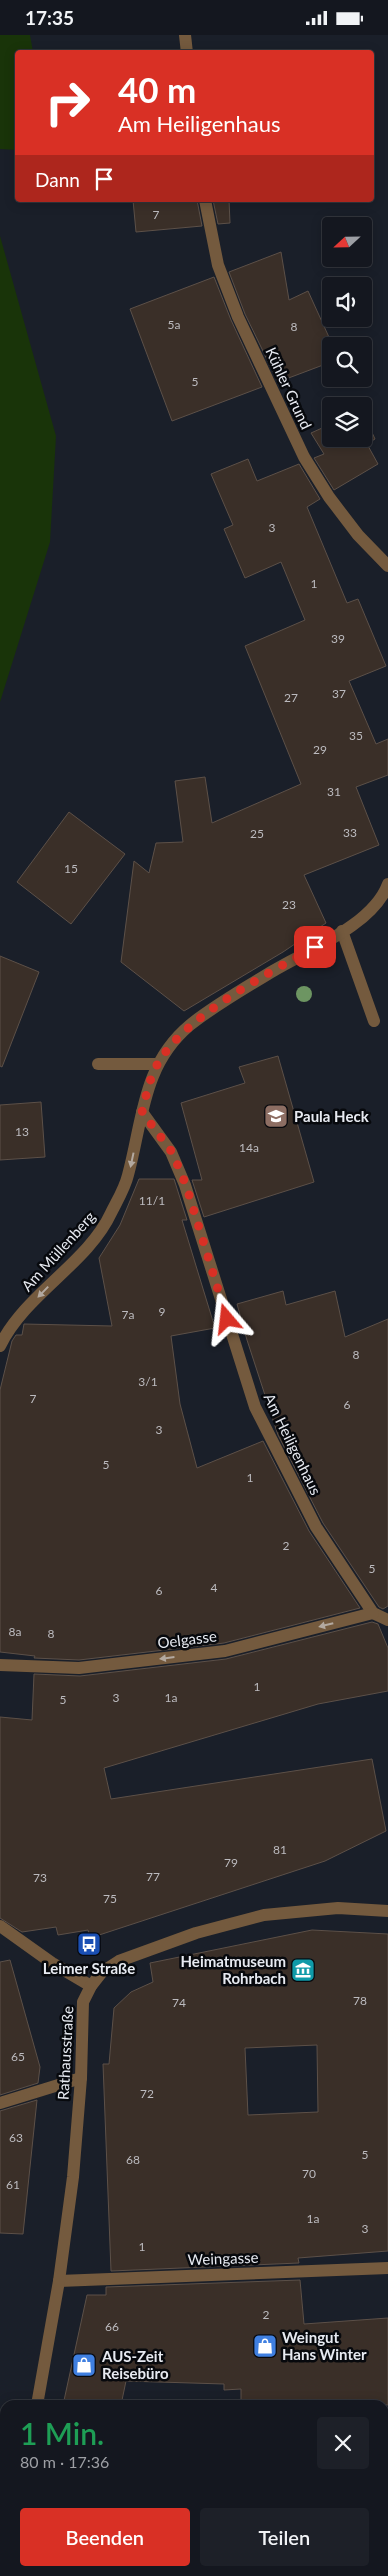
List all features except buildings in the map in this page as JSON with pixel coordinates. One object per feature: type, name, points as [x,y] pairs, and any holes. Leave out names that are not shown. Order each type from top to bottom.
[{"type":"street","points":[[185,35],[187,50]]},
{"type":"street","name":"Kühler Grund","points":[[205,202],[218,265],[238,317],[304,457],[329,497],[358,535],[388,567]]},
{"type":"street","points":[[142,1112],[150,1078],[169,1047],[190,1025],[265,976],[356,923],[384,894],[388,884]]},
{"type":"street","points":[[342,931],[374,1021]]},
{"type":"street","points":[[98,1064],[158,1064]]},
{"type":"street","name":"Am Müllenberg","points":[[0,1346],[15,1321],[94,1239],[110,1216],[128,1178],[142,1112]]},
{"type":"street","name":"Am Heiligenhaus","points":[[142,1112],[172,1152],[186,1185],[255,1407],[316,1527],[373,1613]]},
{"type":"street","points":[[373,1613],[388,1620]]},
{"type":"street","name":"Oelgasse","points":[[0,1665],[79,1668],[225,1651],[373,1613]]},
{"type":"street","name":"Rathausstraße","points":[[38,2400],[59,2281],[73,2177],[81,2078],[83,2002],[91,1985],[102,1972],[119,1961],[196,1933],[256,1917],[338,1908],[388,1911]]},
{"type":"street","points":[[0,1926],[52,1963],[91,1985]]},
{"type":"street","points":[[0,2103],[81,2078]]},
{"type":"street","name":"Weingasse","points":[[59,2281],[388,2268]]},
{"type":"green space","points":[[0,35],[30,35],[33,50],[15,50],[15,150],[0,149]]},
{"type":"green space","points":[[0,236],[56,436],[50,542],[0,702]]},
{"type":"place","name":"Paula Heck","points":[[276,1116]]},
{"type":"place","name":"Leimer Straße","points":[[89,1944]]},
{"type":"place","name":"Heimatmuseum Rohrbach","points":[[303,1970]]},
{"type":"place","name":"Weingut Hans Winter","points":[[265,2346]]},
{"type":"place","name":"AUS-Zeit Reisebüro","points":[[84,2365]]},
{"type":"route","points":[[227,1319],[186,1185],[172,1152],[142,1112],[150,1078],[169,1047],[190,1025],[272,971],[315,947]]}]
